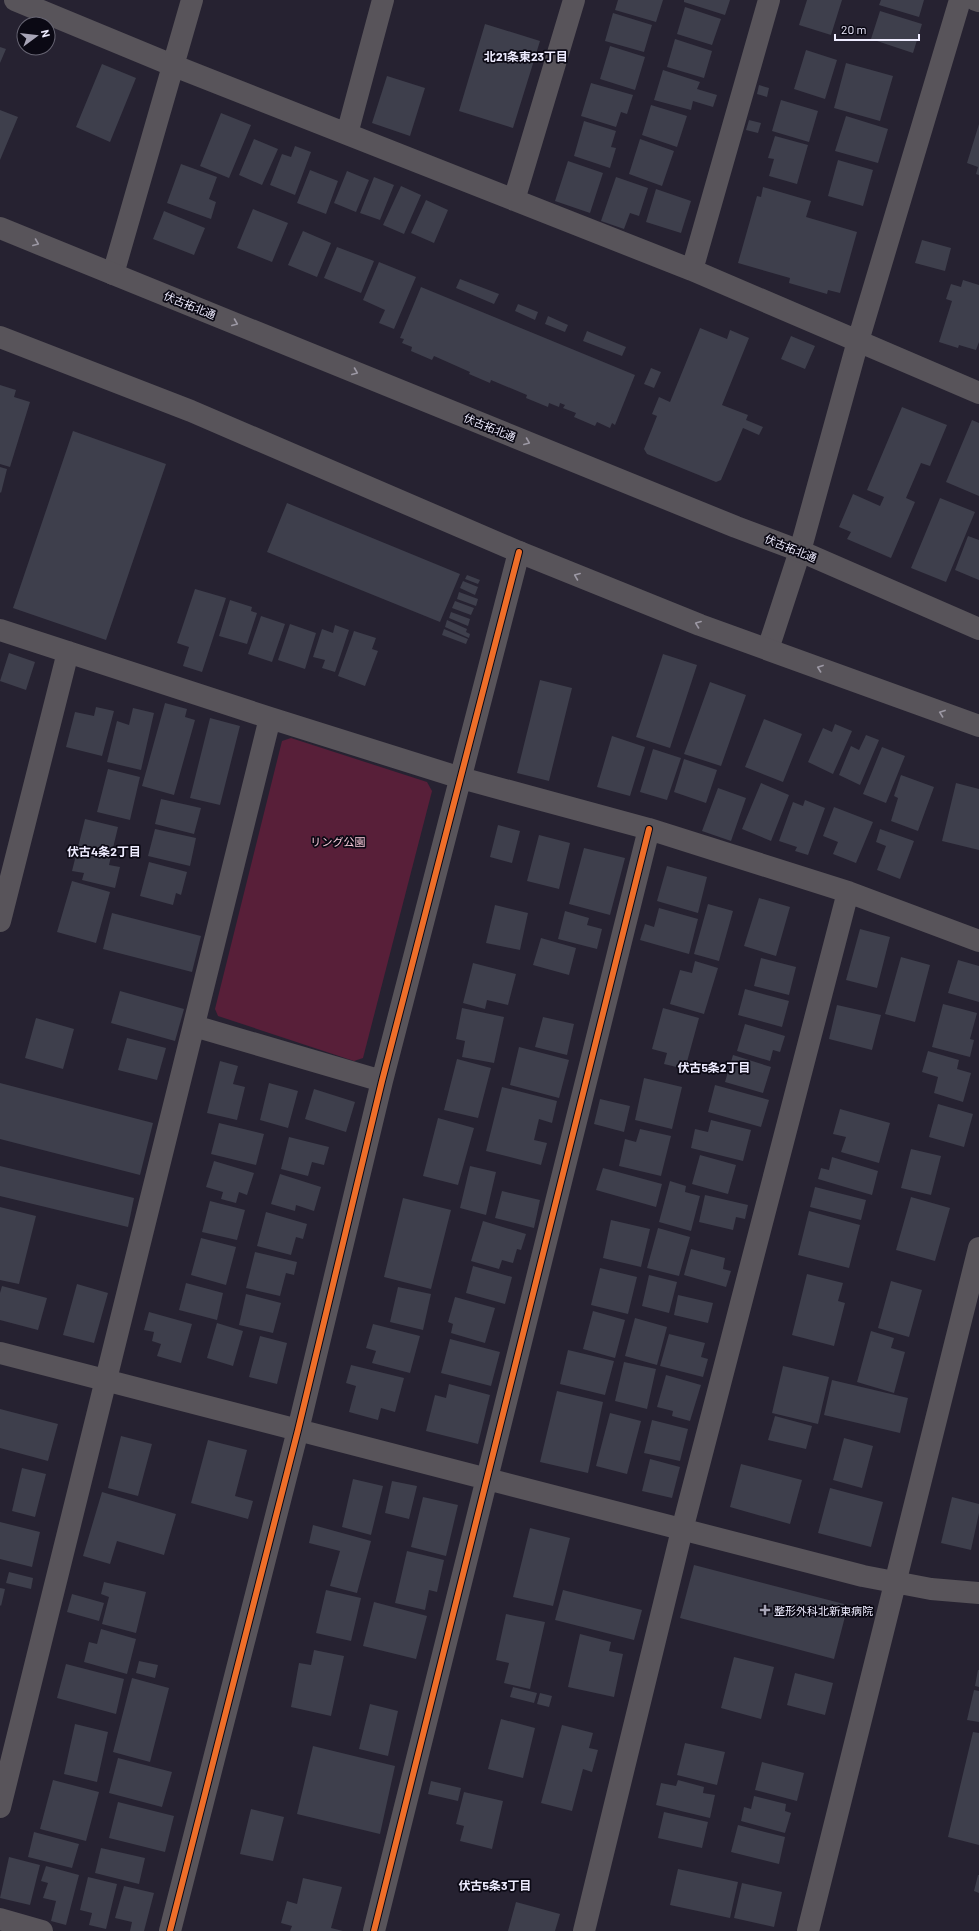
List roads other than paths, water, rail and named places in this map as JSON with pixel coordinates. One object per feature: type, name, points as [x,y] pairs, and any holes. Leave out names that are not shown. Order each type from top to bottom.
[{"type":"street","points":[[15,0],[172,65],[692,270],[979,393]]},
{"type":"street","points":[[113,274],[172,65],[192,0]]},
{"type":"street","points":[[347,134],[383,0]]},
{"type":"street","points":[[514,200],[574,0]]},
{"type":"street","points":[[692,270],[769,0]]},
{"type":"street","points":[[768,649],[800,551],[858,341],[960,0]]},
{"type":"street","name":"伏古拓北通","points":[[0,228],[721,521],[800,551],[979,629]]},
{"type":"street","points":[[0,337],[191,411],[520,552],[700,625],[979,726]]},
{"type":"street","points":[[170,1931],[298,1430],[382,1081],[520,552]]},
{"type":"street","points":[[0,630],[270,718],[461,778],[649,829],[848,892],[979,941]]},
{"type":"street","points":[[0,921],[68,652]]},
{"type":"street","points":[[0,1806],[270,718]]},
{"type":"street","points":[[374,1931],[485,1480],[649,829]]},
{"type":"street","points":[[584,1931],[682,1530],[848,892]]},
{"type":"street","points":[[194,1026],[382,1081]]},
{"type":"street","points":[[808,1931],[897,1582],[979,1248]]},
{"type":"street","points":[[0,1353],[485,1480],[863,1576],[931,1589],[979,1593]]},
{"type":"street","points":[[0,1919],[42,1931]]},
{"type":"place","name":"整形外科北新東病院","points":[[765,1610]]},
{"type":"district","name":"北21条東23丁目","points":[[526,56]]},
{"type":"district","name":"伏古4条2丁目","points":[[104,851]]},
{"type":"district","name":"伏古5条2丁目","points":[[714,1067]]},
{"type":"district","name":"伏古5条3丁目","points":[[495,1885]]},
{"type":"park label","name":"リング公園","points":[[338,841]]}]
